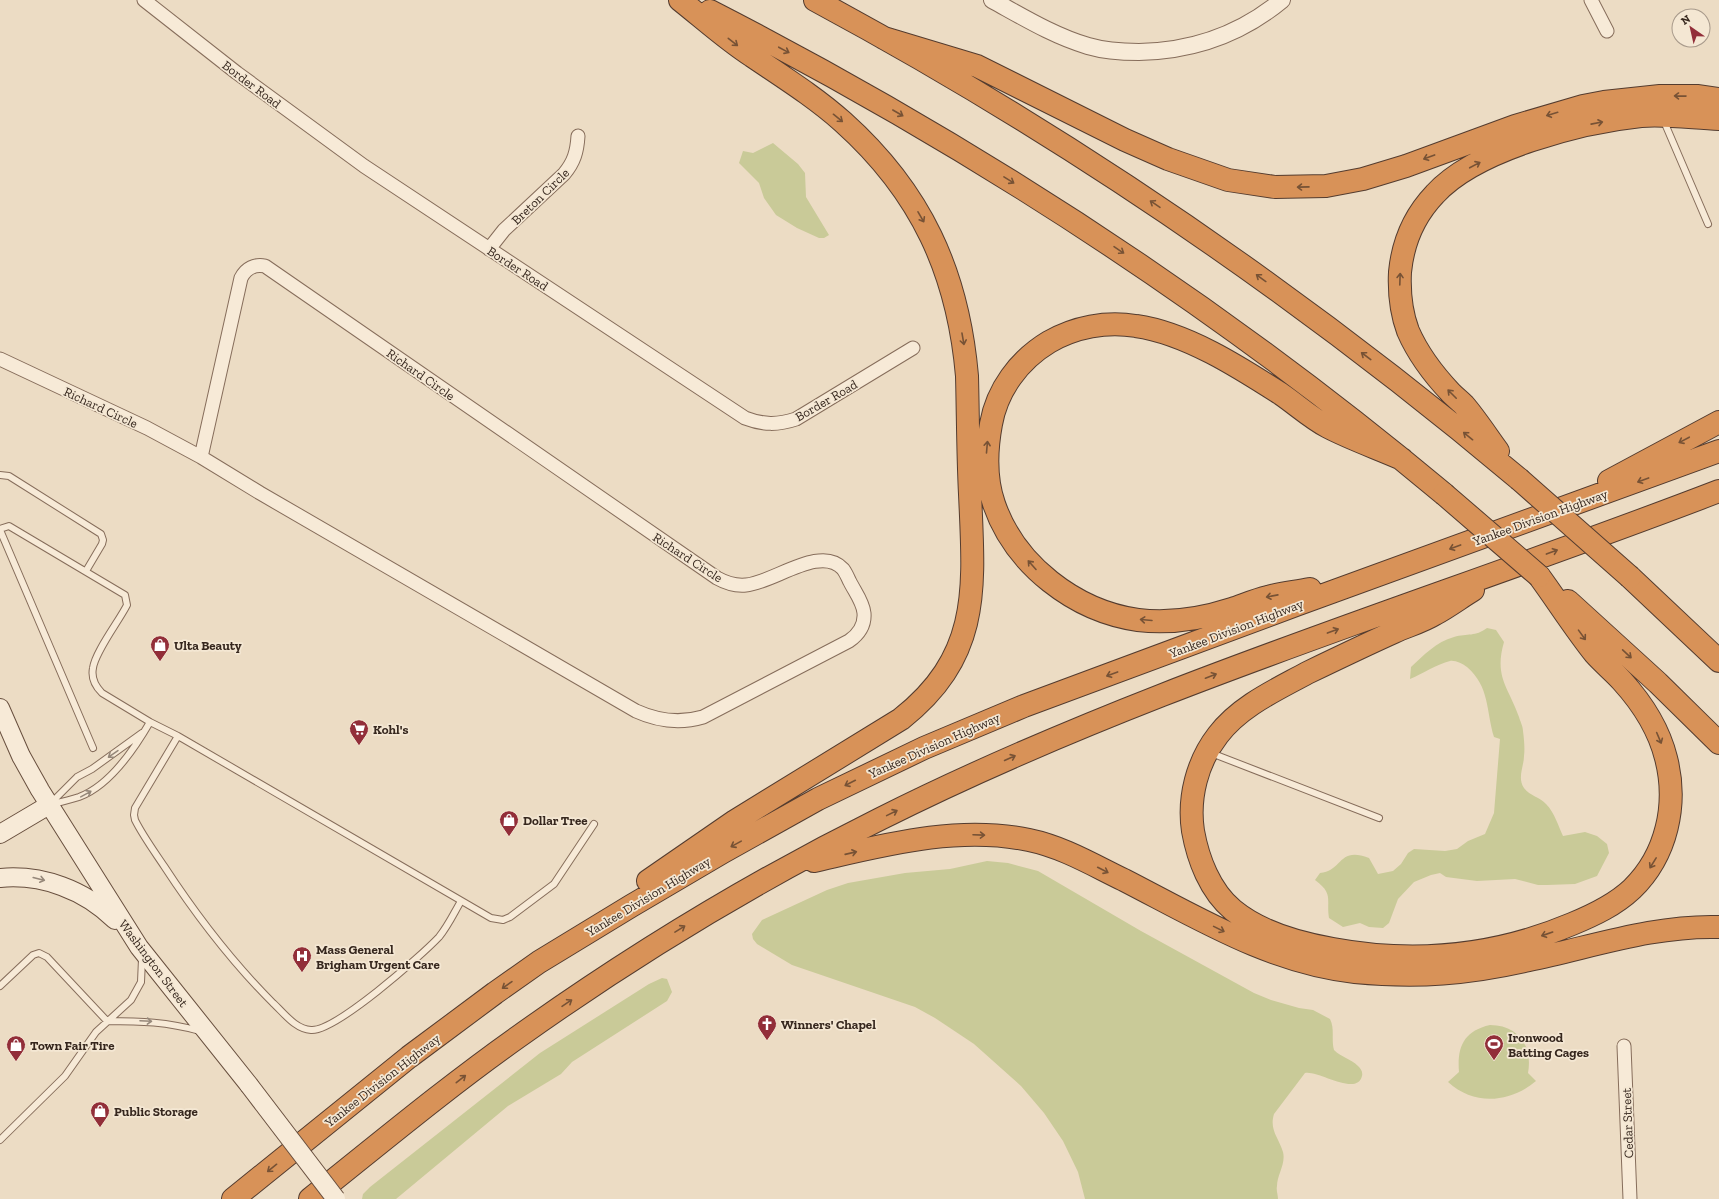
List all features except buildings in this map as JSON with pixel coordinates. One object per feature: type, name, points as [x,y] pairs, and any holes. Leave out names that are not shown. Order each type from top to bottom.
[{"type":"highway","points":[[539,962],[671,864],[735,821],[901,719],[916,707],[938,684],[957,650],[966,626],[970,603],[973,581],[967,376],[964,349],[957,309],[951,287],[928,229],[893,175],[863,141],[841,120],[791,82],[751,56],[680,0]]},
{"type":"highway","points":[[687,0],[854,88],[939,137],[1074,221],[1250,342],[1402,459],[1444,494],[1539,576],[1563,601],[1652,678],[1719,743]]},
{"type":"highway","points":[[815,0],[965,85],[1056,141],[1204,238],[1280,291],[1366,356],[1519,479],[1630,577],[1719,661]]},
{"type":"highway","points":[[884,38],[977,66],[1125,140],[1168,159],[1228,180],[1275,187],[1326,186],[1369,177],[1406,166],[1515,126],[1583,106],[1604,102],[1660,96],[1697,96],[1719,99]]},
{"type":"highway","points":[[1519,479],[1464,405],[1432,371],[1408,331],[1403,316],[1400,292],[1401,265],[1408,234],[1419,214],[1442,186],[1459,174],[1491,157],[1548,135],[1588,124],[1621,118],[1661,116],[1719,120]]},
{"type":"highway","points":[[1366,580],[1267,597],[1210,616],[1168,622],[1139,620],[1113,614],[1090,606],[1053,584],[1040,574],[1019,551],[1010,538],[994,505],[990,487],[986,452],[992,418],[1002,391],[1012,376],[1027,358],[1040,348],[1076,330],[1106,324],[1122,324],[1164,332],[1193,344],[1261,382],[1327,426],[1402,459]]},
{"type":"highway","points":[[1544,515],[1719,422]]},
{"type":"highway","name":"Yankee Division Highway","points":[[233,1199],[409,1058],[495,993],[539,962],[631,906],[770,825],[818,799],[924,748],[1031,704],[1719,451]]},
{"type":"highway","points":[[310,1199],[430,1103],[515,1039],[603,978],[693,921],[786,868],[880,818],[1076,730],[1223,671],[1719,491]]},
{"type":"highway","points":[[1675,508],[1719,497]]},
{"type":"highway","points":[[1502,570],[1434,616],[1385,636],[1335,660],[1293,681],[1255,703],[1229,722],[1217,736],[1207,752],[1198,773],[1192,803],[1192,821],[1197,854],[1204,871],[1226,902],[1234,910],[1264,929],[1290,939],[1321,947],[1377,956],[1417,957],[1457,954],[1506,946],[1525,941],[1569,925],[1600,911],[1617,901],[1634,887],[1647,872],[1658,854],[1670,817],[1671,788],[1667,760],[1663,746],[1648,716],[1629,688],[1596,655],[1563,601]]},
{"type":"highway","points":[[1653,598],[1719,639]]},
{"type":"highway","points":[[786,868],[890,844],[935,836],[981,835],[1023,839],[1045,844],[1080,858],[1229,934],[1263,948],[1313,963],[1352,971],[1380,974],[1434,975],[1472,971],[1530,960],[1659,930],[1690,927],[1719,927]]},
{"type":"highway","points":[[331,1199],[430,1103]]},
{"type":"main road","name":"Washington Street","points":[[0,708],[21,756],[49,805],[140,947],[249,1085],[336,1199]]},
{"type":"main road","points":[[0,834],[49,805]]},
{"type":"main road","points":[[0,878],[17,876],[32,877],[71,889],[105,910],[140,947]]},
{"type":"street","name":"Border Road","points":[[144,0],[237,73],[364,166],[745,418],[762,423],[779,423],[796,419],[913,348]]},
{"type":"street","points":[[992,0],[1046,30],[1068,39],[1102,49],[1130,52],[1166,50],[1207,42],[1228,35],[1254,21],[1282,0]]},
{"type":"street","points":[[1591,0],[1607,31]]},
{"type":"street","name":"Breton Circle","points":[[489,249],[504,230],[564,174],[570,166],[576,152],[578,136]]},
{"type":"street","name":"Richard Circle","points":[[0,359],[147,428],[201,457],[266,497],[629,707],[656,719],[677,722],[687,721],[713,712],[849,641],[860,631],[864,621],[863,606],[845,572],[832,562],[821,560],[814,561],[754,584],[733,584],[716,578],[265,266],[253,267],[247,270],[242,278],[201,457]]},
{"type":"street","name":"Cedar Street","points":[[1624,1046],[1630,1199]]},
{"type":"lane","points":[[1661,116],[1708,224]]},
{"type":"lane","points":[[0,475],[8,475],[101,534],[102,544],[86,571]]},
{"type":"lane","points":[[93,748],[0,530],[9,526],[124,593],[128,600],[126,607],[94,663],[92,675],[94,683],[105,695],[461,901],[495,919],[503,920],[510,917],[558,879],[594,824]]},
{"type":"lane","points":[[49,805],[79,797],[102,783],[127,756],[150,722]]},
{"type":"lane","points":[[49,805],[77,777],[92,769],[145,731]]},
{"type":"lane","points":[[178,736],[135,808],[135,820],[189,905],[224,950],[256,986],[301,1028],[311,1030],[325,1028],[397,976],[441,934],[461,901]]},
{"type":"lane","points":[[1207,752],[1379,818]]},
{"type":"lane","points":[[0,1140],[65,1076],[96,1032],[131,1000],[139,987],[142,976],[143,964],[140,947]]},
{"type":"lane","points":[[0,986],[33,955],[43,954],[107,1021],[147,1021],[165,1023],[207,1033]]},
{"type":"green space","points":[[773,143],[798,164],[805,173],[806,197],[829,235],[824,238],[819,238],[797,228],[776,215],[764,198],[759,183],[739,163],[743,151],[753,153]]},
{"type":"green space","points":[[1487,628],[1496,630],[1504,642],[1501,654],[1501,673],[1523,729],[1524,760],[1521,780],[1524,788],[1529,793],[1544,802],[1549,808],[1554,815],[1563,836],[1585,832],[1597,836],[1607,844],[1609,853],[1597,876],[1575,884],[1538,885],[1515,879],[1477,881],[1446,877],[1440,873],[1431,875],[1414,882],[1398,899],[1389,923],[1383,928],[1369,927],[1360,923],[1343,927],[1329,918],[1327,893],[1325,889],[1315,880],[1320,873],[1333,868],[1346,857],[1352,855],[1359,855],[1369,858],[1378,874],[1393,871],[1401,864],[1408,853],[1414,849],[1445,851],[1457,849],[1468,841],[1485,834],[1494,813],[1500,739],[1494,737],[1484,691],[1474,675],[1467,667],[1459,662],[1445,662],[1410,679],[1411,667],[1442,642],[1454,637],[1479,633]]},
{"type":"green space","points":[[987,861],[1008,863],[1038,871],[1141,931],[1254,993],[1271,1000],[1299,1008],[1313,1010],[1330,1019],[1334,1050],[1358,1066],[1362,1071],[1362,1076],[1359,1082],[1353,1084],[1336,1081],[1311,1073],[1305,1073],[1274,1114],[1273,1125],[1275,1134],[1284,1156],[1277,1182],[1278,1199],[1085,1199],[1078,1172],[1063,1141],[1044,1113],[1021,1086],[974,1044],[935,1018],[915,1007],[792,965],[757,944],[753,939],[752,934],[762,920],[827,890],[848,883],[905,873],[950,869]]},
{"type":"green space","points":[[662,978],[667,979],[672,992],[667,1001],[572,1062],[561,1074],[508,1106],[396,1199],[362,1199],[363,1194],[370,1187],[540,1053],[649,984]]},
{"type":"green space","name":"Ironwood Batting Cages","points":[[1490,1025],[1508,1029],[1516,1033],[1521,1039],[1526,1046],[1528,1054],[1528,1073],[1536,1081],[1515,1094],[1492,1099],[1469,1095],[1458,1090],[1448,1082],[1459,1072],[1459,1055],[1468,1036],[1481,1028]]},
{"type":"place","name":"Ulta Beauty","points":[[160,662]]},
{"type":"place","name":"Kohl's","points":[[359,746]]},
{"type":"place","name":"Dollar Tree","points":[[509,837]]},
{"type":"place","name":"Mass General Brigham Urgent Care","points":[[302,973]]},
{"type":"place","name":"Winners' Chapel","points":[[767,1041]]},
{"type":"place","name":"Ironwood Batting Cages","points":[[1494,1061]]},
{"type":"place","name":"Town Fair Tire","points":[[16,1062]]},
{"type":"place","name":"Public Storage","points":[[100,1128]]}]
